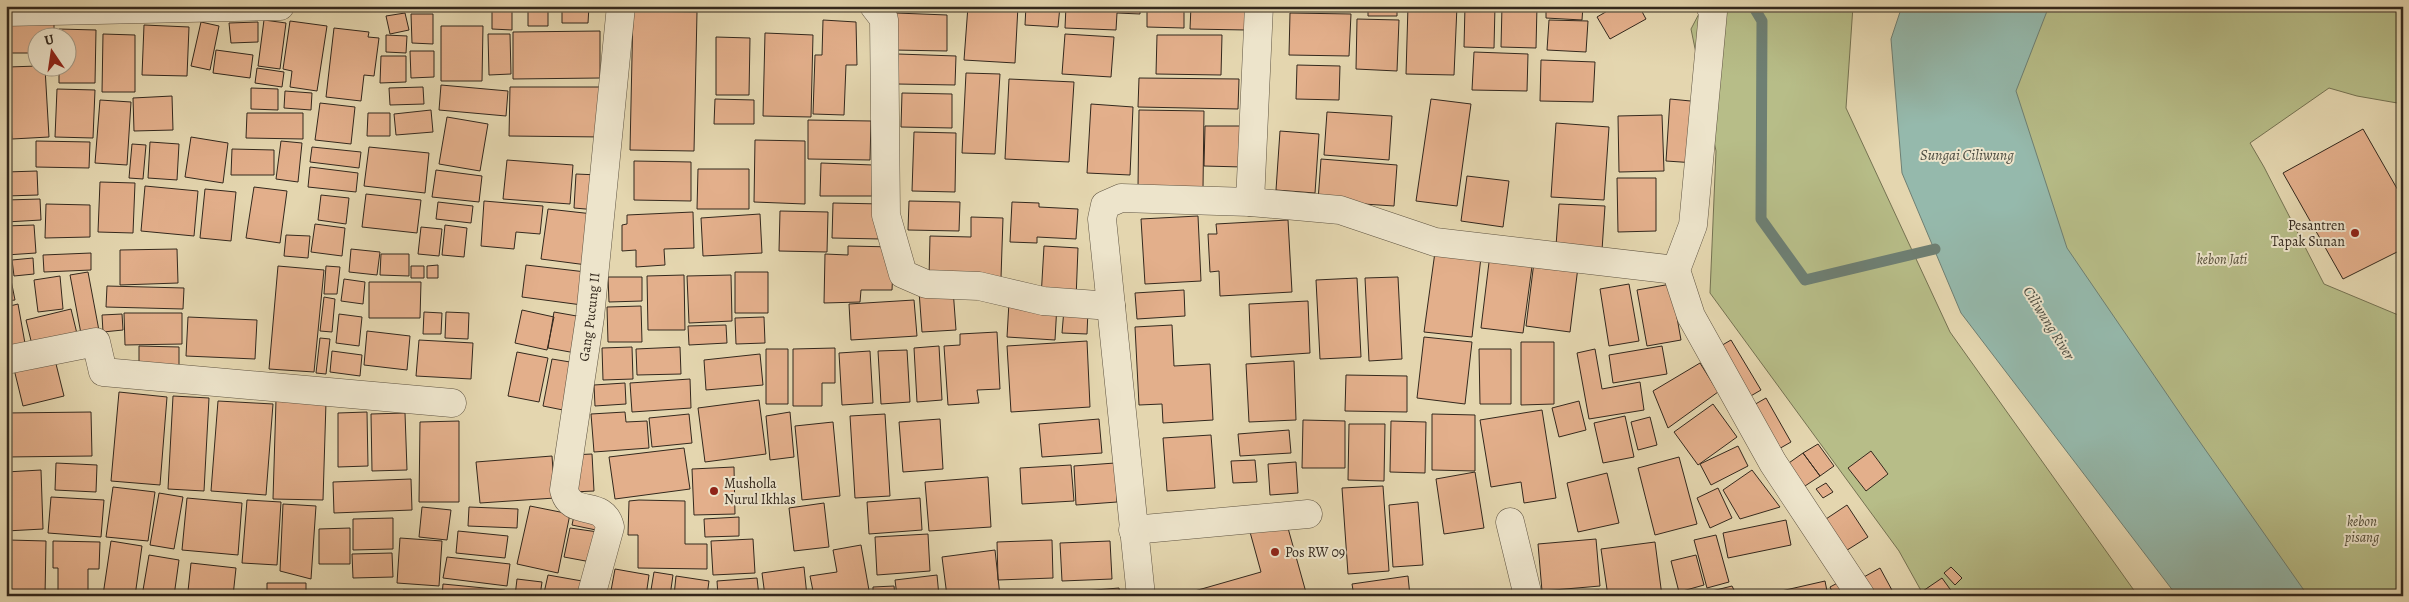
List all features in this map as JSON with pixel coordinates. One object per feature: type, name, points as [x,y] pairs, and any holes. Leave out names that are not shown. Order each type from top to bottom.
[{"type":"street","points":[[6,12],[280,6]]},
{"type":"street","name":"Gang Pucung II","points":[[591,596],[610,527],[608,518],[603,513],[573,505],[566,499],[564,490],[590,317],[621,6]]},
{"type":"street","points":[[874,6],[884,19],[886,215],[903,274],[926,284],[979,286],[1043,301],[1111,306]]},
{"type":"street","points":[[1250,202],[1258,6]]},
{"type":"street","points":[[1710,6],[1713,12],[1693,225],[1676,270],[1691,316],[1773,463],[1860,596]]},
{"type":"street","points":[[1141,596],[1102,219],[1105,205],[1121,198],[1250,202],[1340,210],[1436,242],[1676,270]]},
{"type":"street","points":[[6,360],[96,342],[103,372],[452,402]]},
{"type":"street","points":[[1133,530],[1308,514]]},
{"type":"street","points":[[1510,522],[1528,596]]},
{"type":"green space","points":[[1703,6],[1853,6],[1846,108],[1950,332],[2138,596],[1924,596],[1899,551],[1710,293],[1716,151],[1691,29]]},
{"type":"green space","points":[[2010,6],[2403,6],[2403,104],[2357,96],[2329,88],[2250,143],[2324,284],[2403,317],[2403,596],[2304,596],[2043,249],[1996,28]]},
{"type":"water","name":"Sungai Ciliwung","points":[[1902,6],[2049,6],[2016,91],[2067,248],[2308,596],[2177,596],[1961,313],[1902,173],[1891,39]]},
{"type":"building","points":[[492,6],[512,6],[512,30],[492,29]]},
{"type":"building","points":[[528,6],[548,6],[548,26],[528,26]]},
{"type":"building","points":[[562,6],[589,6],[588,23],[562,23]]},
{"type":"building","points":[[968,6],[1018,6],[1015,63],[964,60]]},
{"type":"building","points":[[1026,6],[1060,6],[1058,27],[1025,25]]},
{"type":"building","points":[[1066,6],[1140,6],[1140,14],[1117,13],[1116,30],[1065,28]]},
{"type":"building","points":[[1147,6],[1184,6],[1184,28],[1147,27]]},
{"type":"building","points":[[1191,6],[1246,6],[1246,30],[1190,29]]},
{"type":"building","points":[[1281,6],[1353,6],[1353,11],[1281,9]]},
{"type":"building","points":[[1368,6],[1397,6],[1397,16],[1368,16]]},
{"type":"building","points":[[1408,6],[1457,6],[1454,75],[1406,74]]},
{"type":"building","points":[[1465,6],[1495,6],[1494,48],[1464,47]]},
{"type":"building","points":[[1502,6],[1537,6],[1536,48],[1501,47]]},
{"type":"building","points":[[1546,6],[1583,6],[1582,20],[1546,18]]},
{"type":"building","points":[[1616,6],[1639,6],[1646,19],[1610,39],[1597,17]]},
{"type":"building","points":[[633,11],[697,12],[694,151],[630,150]]},
{"type":"building","points":[[405,13],[409,30],[390,34],[386,16]]},
{"type":"building","points":[[896,13],[947,15],[947,51],[894,50]]},
{"type":"building","points":[[1290,13],[1351,14],[1349,56],[1289,55]]},
{"type":"building","points":[[411,14],[433,14],[433,44],[412,43]]},
{"type":"building","points":[[6,17],[54,17],[54,28],[28,28],[28,53],[6,53]]},
{"type":"building","points":[[1357,19],[1399,20],[1397,71],[1356,69]]},
{"type":"building","points":[[264,20],[286,23],[280,69],[258,66]]},
{"type":"building","points":[[823,20],[856,22],[857,65],[846,65],[844,115],[813,114],[815,55],[822,55]]},
{"type":"building","points":[[1549,20],[1588,21],[1586,52],[1547,50]]},
{"type":"building","points":[[290,21],[327,26],[317,91],[290,87],[292,71],[283,69]]},
{"type":"building","points":[[201,22],[219,26],[210,70],[191,66]]},
{"type":"building","points":[[258,22],[258,42],[231,43],[229,23]]},
{"type":"building","points":[[144,25],[189,27],[187,76],[142,75]]},
{"type":"building","points":[[441,26],[483,26],[482,81],[441,81]]},
{"type":"building","points":[[334,28],[369,32],[368,37],[379,38],[374,76],[364,75],[361,101],[326,97]]},
{"type":"building","points":[[78,30],[96,30],[95,83],[59,83],[59,78],[78,78]]},
{"type":"building","points":[[600,31],[600,78],[513,79],[513,32]]},
{"type":"building","points":[[765,33],[813,35],[811,117],[763,116]]},
{"type":"building","points":[[103,34],[135,35],[135,92],[102,92]]},
{"type":"building","points":[[488,34],[510,34],[511,74],[489,75]]},
{"type":"building","points":[[1065,34],[1114,37],[1111,77],[1062,74]]},
{"type":"building","points":[[386,35],[407,36],[406,53],[386,52]]},
{"type":"building","points":[[1157,35],[1222,35],[1221,75],[1156,74]]},
{"type":"building","points":[[716,37],[750,38],[749,95],[716,95]]},
{"type":"building","points":[[216,50],[253,55],[250,78],[213,73]]},
{"type":"building","points":[[410,51],[434,51],[434,77],[411,78]]},
{"type":"building","points":[[1474,52],[1528,54],[1527,91],[1472,90]]},
{"type":"building","points":[[898,54],[956,56],[955,85],[897,84]]},
{"type":"building","points":[[381,56],[406,56],[406,82],[380,83]]},
{"type":"building","points":[[1541,60],[1595,62],[1593,102],[1540,101]]},
{"type":"building","points":[[1297,65],[1340,66],[1339,100],[1296,99]]},
{"type":"building","points":[[28,66],[28,78],[46,78],[49,137],[12,139],[8,67]]},
{"type":"building","points":[[257,68],[284,72],[282,87],[255,83]]},
{"type":"building","points":[[966,73],[1000,74],[995,154],[962,153]]},
{"type":"building","points":[[1139,78],[1239,79],[1238,109],[1138,107]]},
{"type":"building","points":[[1009,79],[1074,82],[1069,162],[1005,159]]},
{"type":"building","points":[[441,85],[508,91],[506,116],[439,110]]},
{"type":"building","points":[[423,87],[424,104],[390,105],[389,88]]},
{"type":"building","points":[[510,87],[604,87],[604,137],[509,136]]},
{"type":"building","points":[[251,88],[278,89],[278,110],[251,109]]},
{"type":"building","points":[[57,89],[95,90],[93,138],[55,137]]},
{"type":"building","points":[[285,91],[312,93],[311,110],[284,108]]},
{"type":"building","points":[[902,93],[952,94],[952,128],[901,127]]},
{"type":"building","points":[[172,96],[173,130],[134,131],[133,98]]},
{"type":"building","points":[[715,99],[754,100],[754,124],[714,124]]},
{"type":"building","points":[[1431,99],[1471,104],[1457,206],[1416,201]]},
{"type":"building","points":[[1670,99],[1701,102],[1696,163],[1666,161]]},
{"type":"building","points":[[100,100],[131,102],[127,165],[95,163]]},
{"type":"building","points":[[320,103],[355,107],[351,144],[315,140]]},
{"type":"building","points":[[1091,104],[1133,107],[1130,175],[1087,173]]},
{"type":"building","points":[[431,110],[433,132],[396,135],[394,114]]},
{"type":"building","points":[[1139,110],[1204,111],[1203,188],[1138,187]]},
{"type":"building","points":[[1327,112],[1392,116],[1389,160],[1324,155]]},
{"type":"building","points":[[247,113],[303,113],[303,139],[246,138]]},
{"type":"building","points":[[368,113],[390,113],[390,136],[367,136]]},
{"type":"building","points":[[1662,115],[1664,171],[1619,172],[1618,116]]},
{"type":"building","points":[[447,117],[488,124],[480,171],[439,164]]},
{"type":"building","points":[[808,120],[871,121],[870,160],[808,159]]},
{"type":"building","points":[[1556,123],[1609,127],[1604,200],[1551,197]]},
{"type":"building","points":[[1205,126],[1243,126],[1243,167],[1204,166]]},
{"type":"building","name":"Pesantren Tapak Sunan","points":[[2363,129],[2403,199],[2403,249],[2343,279],[2283,173]]},
{"type":"building","points":[[1280,131],[1319,134],[1315,193],[1276,190]]},
{"type":"building","points":[[914,132],[956,133],[955,192],[912,191]]},
{"type":"building","points":[[191,137],[228,143],[223,183],[185,177]]},
{"type":"building","points":[[755,140],[805,141],[805,204],[754,202]]},
{"type":"building","points":[[36,141],[90,142],[89,168],[36,167]]},
{"type":"building","points":[[281,141],[302,143],[298,182],[276,179]]},
{"type":"building","points":[[150,142],[179,144],[177,180],[148,178]]},
{"type":"building","points":[[132,144],[146,145],[143,179],[129,178]]},
{"type":"building","points":[[312,147],[361,152],[359,168],[310,162]]},
{"type":"building","points":[[369,147],[429,153],[425,193],[364,186]]},
{"type":"building","points":[[232,149],[274,150],[274,175],[231,175]]},
{"type":"building","points":[[1321,159],[1397,165],[1394,206],[1318,201]]},
{"type":"building","points":[[507,160],[573,165],[570,204],[503,199]]},
{"type":"building","points":[[634,161],[691,162],[691,201],[634,200]]},
{"type":"building","points":[[821,163],[873,165],[872,196],[820,196]]},
{"type":"building","points":[[310,167],[358,173],[356,192],[308,187]]},
{"type":"building","points":[[698,169],[749,169],[749,209],[697,209]]},
{"type":"building","points":[[436,170],[482,176],[479,202],[432,197]]},
{"type":"building","points":[[37,171],[38,195],[6,196],[6,172]]},
{"type":"building","points":[[576,174],[599,175],[597,210],[574,208]]},
{"type":"building","points":[[1467,176],[1509,181],[1503,227],[1461,221]]},
{"type":"building","points":[[1617,178],[1656,178],[1656,231],[1618,232]]},
{"type":"building","points":[[100,182],[135,183],[133,233],[98,232]]},
{"type":"building","points":[[145,186],[198,191],[194,236],[141,231]]},
{"type":"building","points":[[254,187],[287,191],[280,243],[246,238]]},
{"type":"building","points":[[205,189],[236,192],[231,241],[200,238]]},
{"type":"building","points":[[366,194],[421,200],[417,233],[362,227]]},
{"type":"building","points":[[321,195],[349,198],[346,224],[318,220]]},
{"type":"building","points":[[40,199],[41,220],[6,222],[6,200]]},
{"type":"building","points":[[484,201],[543,206],[540,234],[516,232],[514,249],[481,246]]},
{"type":"building","points":[[909,201],[960,202],[959,231],[908,230]]},
{"type":"building","points":[[438,202],[473,206],[471,223],[436,219]]},
{"type":"building","points":[[1012,202],[1039,203],[1039,207],[1078,209],[1076,239],[1037,237],[1037,243],[1010,242]]},
{"type":"building","points":[[833,203],[882,204],[881,239],[832,238]]},
{"type":"building","points":[[46,204],[90,205],[90,237],[45,238]]},
{"type":"building","points":[[1559,204],[1605,206],[1602,250],[1556,246]]},
{"type":"building","points":[[548,209],[593,214],[587,265],[541,259]]},
{"type":"building","points":[[780,211],[828,212],[827,252],[779,251]]},
{"type":"building","points":[[693,212],[694,248],[664,249],[665,265],[636,267],[636,250],[622,251],[622,225],[627,224],[627,215]]},
{"type":"building","points":[[760,214],[762,253],[703,256],[701,218]]},
{"type":"building","points":[[1198,216],[1201,281],[1145,284],[1141,219]]},
{"type":"building","points":[[971,217],[1003,218],[1001,278],[929,278],[930,236],[971,237]]},
{"type":"building","points":[[1288,220],[1292,292],[1220,296],[1219,271],[1210,272],[1208,234],[1217,234],[1216,224]]},
{"type":"building","points":[[315,224],[345,228],[342,256],[311,252]]},
{"type":"building","points":[[34,225],[36,253],[6,255],[6,226]]},
{"type":"building","points":[[445,225],[467,228],[464,257],[442,255]]},
{"type":"building","points":[[421,227],[442,229],[439,256],[418,254]]},
{"type":"building","points":[[286,235],[310,236],[308,258],[284,256]]},
{"type":"building","points":[[848,246],[894,247],[892,290],[861,290],[860,302],[824,303],[825,254],[848,255]]},
{"type":"building","points":[[1044,246],[1078,248],[1076,299],[1041,298]]},
{"type":"building","points":[[177,249],[178,283],[120,285],[120,250]]},
{"type":"building","points":[[351,249],[380,252],[377,275],[349,272]]},
{"type":"building","points":[[1435,252],[1481,257],[1472,337],[1424,332]]},
{"type":"building","points":[[91,253],[91,270],[44,272],[43,255]]},
{"type":"building","points":[[381,254],[409,254],[409,276],[380,275]]},
{"type":"building","points":[[1490,254],[1533,259],[1523,333],[1481,328]]},
{"type":"building","points":[[6,257],[9,257],[10,277],[6,277]]},
{"type":"building","points":[[33,258],[34,274],[14,276],[12,260]]},
{"type":"building","points":[[1534,262],[1578,267],[1570,332],[1526,326]]},
{"type":"building","points":[[438,265],[438,278],[427,278],[427,266]]},
{"type":"building","points":[[526,265],[586,272],[582,305],[522,297]]},
{"type":"building","points":[[278,266],[324,270],[314,372],[269,369]]},
{"type":"building","points":[[326,266],[340,267],[337,294],[324,294]]},
{"type":"building","points":[[411,266],[424,266],[424,278],[411,278]]},
{"type":"building","points":[[88,272],[100,336],[82,339],[70,275]]},
{"type":"building","points":[[735,272],[768,272],[768,313],[735,313]]},
{"type":"building","points":[[684,275],[685,330],[648,330],[647,276]]},
{"type":"building","points":[[731,275],[732,321],[689,323],[687,276]]},
{"type":"building","points":[[60,276],[63,309],[38,312],[34,280]]},
{"type":"building","points":[[608,277],[642,277],[642,301],[609,302]]},
{"type":"building","points":[[1398,277],[1402,359],[1369,361],[1365,278]]},
{"type":"building","points":[[1357,278],[1361,357],[1320,359],[1316,280]]},
{"type":"building","points":[[344,279],[365,282],[363,304],[341,301]]},
{"type":"building","points":[[11,280],[15,300],[6,301],[6,281]]},
{"type":"building","points":[[369,282],[421,282],[420,318],[369,318]]},
{"type":"building","points":[[1629,284],[1639,341],[1609,346],[1600,289]]},
{"type":"building","points":[[1671,284],[1681,340],[1647,346],[1637,290]]},
{"type":"building","points":[[107,286],[184,288],[183,309],[106,307]]},
{"type":"building","points":[[953,289],[956,330],[922,332],[919,291]]},
{"type":"building","points":[[1184,290],[1185,316],[1137,319],[1135,293]]},
{"type":"building","points":[[324,297],[335,299],[332,332],[320,331]]},
{"type":"building","points":[[914,300],[917,336],[851,340],[849,304]]},
{"type":"building","points":[[1308,301],[1310,353],[1251,357],[1249,304]]},
{"type":"building","points":[[1009,302],[1057,304],[1055,340],[1007,337]]},
{"type":"building","points":[[18,304],[26,349],[6,354],[6,307]]},
{"type":"building","points":[[641,306],[642,342],[608,342],[607,307]]},
{"type":"building","points":[[71,309],[79,342],[34,353],[26,320]]},
{"type":"building","points":[[1064,309],[1088,310],[1087,334],[1062,333]]},
{"type":"building","points":[[522,310],[554,317],[547,350],[515,343]]},
{"type":"building","points":[[424,312],[442,313],[441,334],[423,334]]},
{"type":"building","points":[[446,312],[469,313],[468,339],[445,338]]},
{"type":"building","points":[[554,312],[588,318],[581,354],[548,348]]},
{"type":"building","points":[[124,313],[182,313],[182,344],[125,345]]},
{"type":"building","points":[[122,314],[123,330],[103,332],[102,315]]},
{"type":"building","points":[[339,314],[362,317],[359,346],[336,343]]},
{"type":"building","points":[[188,317],[257,320],[255,359],[186,356]]},
{"type":"building","points":[[764,317],[765,343],[736,344],[735,318]]},
{"type":"building","points":[[726,325],[727,343],[689,345],[688,326]]},
{"type":"building","points":[[1172,325],[1174,366],[1210,364],[1213,420],[1163,423],[1162,404],[1139,405],[1135,327]]},
{"type":"building","points":[[367,331],[410,336],[407,370],[364,365]]},
{"type":"building","points":[[997,332],[1000,389],[977,390],[979,403],[948,405],[944,346],[960,345],[960,334]]},
{"type":"building","points":[[1424,337],[1472,342],[1465,404],[1417,398]]},
{"type":"building","points":[[320,338],[330,339],[326,374],[316,373]]},
{"type":"building","points":[[419,340],[473,343],[471,379],[416,376]]},
{"type":"building","points":[[1731,340],[1761,390],[1742,401],[1712,351]]},
{"type":"building","points":[[1087,341],[1090,407],[1011,412],[1007,346]]},
{"type":"building","points":[[1521,342],[1554,342],[1554,404],[1521,405]]},
{"type":"building","points":[[139,346],[179,347],[179,373],[139,373]]},
{"type":"building","points":[[939,346],[942,400],[917,402],[914,348]]},
{"type":"building","points":[[1662,346],[1667,374],[1613,383],[1609,355]]},
{"type":"building","points":[[632,347],[633,379],[603,380],[602,348]]},
{"type":"building","points":[[680,347],[681,374],[637,375],[636,349]]},
{"type":"building","points":[[835,348],[835,383],[822,383],[822,406],[793,406],[793,349]]},
{"type":"building","points":[[766,349],[788,349],[788,404],[766,404]]},
{"type":"building","points":[[1479,349],[1511,349],[1511,404],[1480,404]]},
{"type":"building","points":[[1595,349],[1602,389],[1640,382],[1644,410],[1589,419],[1577,353]]},
{"type":"building","points":[[907,350],[910,402],[881,404],[878,351]]},
{"type":"building","points":[[332,351],[362,355],[360,376],[330,372]]},
{"type":"building","points":[[870,351],[873,403],[842,405],[839,353]]},
{"type":"building","points":[[517,352],[548,358],[539,402],[508,396]]},
{"type":"building","points":[[760,354],[763,385],[706,390],[704,360]]},
{"type":"building","points":[[54,356],[64,396],[23,406],[13,365]]},
{"type":"building","points":[[552,359],[576,363],[568,411],[543,406]]},
{"type":"building","points":[[1294,361],[1296,420],[1249,422],[1246,364]]},
{"type":"building","points":[[1700,363],[1718,392],[1668,428],[1653,391]]},
{"type":"building","points":[[1346,375],[1407,376],[1407,412],[1345,411]]},
{"type":"building","points":[[690,379],[691,408],[632,412],[630,383]]},
{"type":"building","points":[[625,383],[626,404],[595,406],[594,385]]},
{"type":"building","points":[[119,392],[167,397],[160,485],[111,481]]},
{"type":"building","points":[[173,396],[209,398],[204,491],[168,489]]},
{"type":"building","points":[[1766,398],[1791,442],[1777,450],[1752,406]]},
{"type":"building","points":[[276,400],[326,402],[323,500],[273,499]]},
{"type":"building","points":[[759,400],[766,454],[705,462],[698,408]]},
{"type":"building","points":[[218,401],[273,404],[266,495],[211,491]]},
{"type":"building","points":[[1579,401],[1586,430],[1559,437],[1552,408]]},
{"type":"building","points":[[1713,404],[1737,437],[1698,465],[1674,432]]},
{"type":"building","points":[[1542,410],[1556,498],[1524,503],[1521,482],[1491,487],[1480,420]]},
{"type":"building","points":[[91,412],[92,456],[6,457],[6,413]]},
{"type":"building","points":[[367,412],[368,466],[338,467],[338,413]]},
{"type":"building","points":[[625,412],[626,422],[647,421],[649,448],[594,452],[591,414]]},
{"type":"building","points":[[790,412],[794,457],[770,460],[766,416]]},
{"type":"building","points":[[405,413],[407,470],[372,471],[371,414]]},
{"type":"building","points":[[689,414],[692,443],[652,447],[649,418]]},
{"type":"building","points":[[885,414],[890,496],[855,498],[850,416]]},
{"type":"building","points":[[1432,414],[1475,415],[1475,471],[1432,470]]},
{"type":"building","points":[[1625,416],[1634,457],[1603,463],[1594,423]]},
{"type":"building","points":[[1650,417],[1657,445],[1638,450],[1631,422]]},
{"type":"building","points":[[940,419],[943,469],[903,472],[899,422]]},
{"type":"building","points":[[1099,419],[1102,453],[1042,457],[1039,424]]},
{"type":"building","points":[[1303,420],[1345,421],[1345,468],[1302,468]]},
{"type":"building","points":[[459,421],[459,502],[419,502],[420,422]]},
{"type":"building","points":[[1391,421],[1426,422],[1425,473],[1390,472]]},
{"type":"building","points":[[833,422],[840,496],[802,500],[795,426]]},
{"type":"building","points":[[1349,424],[1385,424],[1384,481],[1348,480]]},
{"type":"building","points":[[1289,430],[1291,453],[1240,456],[1238,434]]},
{"type":"building","points":[[1211,435],[1215,488],[1167,491],[1163,438]]},
{"type":"building","points":[[1818,444],[1834,466],[1820,476],[1803,453]]},
{"type":"building","points":[[1738,446],[1748,466],[1711,485],[1700,464]]},
{"type":"building","points":[[684,448],[690,489],[615,499],[609,457]]},
{"type":"building","points":[[1871,451],[1888,474],[1866,491],[1848,468]]},
{"type":"building","points":[[1803,453],[1820,476],[1802,488],[1786,465]]},
{"type":"building","points":[[592,454],[594,491],[573,492],[571,455]]},
{"type":"building","points":[[552,456],[555,498],[480,503],[476,462]]},
{"type":"building","points":[[1679,457],[1697,524],[1655,535],[1638,468]]},
{"type":"building","points":[[1255,460],[1257,482],[1233,483],[1231,461]]},
{"type":"building","points":[[1296,462],[1298,493],[1270,495],[1268,464]]},
{"type":"building","points":[[56,463],[97,465],[96,492],[55,490]]},
{"type":"building","points":[[1115,463],[1117,502],[1076,505],[1074,466]]},
{"type":"building","points":[[1071,465],[1074,501],[1022,504],[1020,468]]},
{"type":"building","name":"Musholla Nurul Ikhlas","points":[[734,467],[735,514],[694,515],[692,469]]},
{"type":"building","points":[[41,470],[43,529],[6,531],[6,472]]},
{"type":"building","points":[[1752,470],[1780,507],[1740,519],[1723,490]]},
{"type":"building","points":[[1475,472],[1484,528],[1444,534],[1436,479]]},
{"type":"building","points":[[1607,473],[1619,523],[1578,532],[1567,483]]},
{"type":"building","points":[[988,477],[991,527],[929,531],[925,482]]},
{"type":"building","points":[[411,479],[412,510],[334,513],[333,482]]},
{"type":"building","points":[[1826,483],[1833,492],[1823,498],[1816,489]]},
{"type":"building","points":[[1383,486],[1389,571],[1348,574],[1342,488]]},
{"type":"building","points":[[113,487],[155,492],[148,541],[106,537]]},
{"type":"building","points":[[1718,488],[1732,518],[1710,528],[1697,498]]},
{"type":"building","points":[[159,493],[183,497],[174,549],[150,545]]},
{"type":"building","points":[[51,497],[104,500],[101,537],[48,533]]},
{"type":"building","points":[[187,498],[242,503],[238,555],[182,550]]},
{"type":"building","points":[[920,498],[922,530],[869,534],[867,502]]},
{"type":"building","points":[[247,500],[281,502],[277,565],[242,563]]},
{"type":"building","points":[[629,501],[685,501],[685,544],[707,544],[707,569],[638,568],[638,535],[628,535]]},
{"type":"building","points":[[1418,502],[1423,565],[1393,567],[1389,505]]},
{"type":"building","points":[[824,503],[829,547],[794,551],[789,508]]},
{"type":"building","points":[[283,504],[316,506],[311,579],[280,571]]},
{"type":"building","points":[[1847,505],[1868,537],[1844,552],[1823,521]]},
{"type":"building","points":[[530,506],[570,514],[558,573],[517,564]]},
{"type":"building","points":[[422,507],[451,510],[447,540],[419,537]]},
{"type":"building","points":[[469,507],[518,509],[517,528],[468,526]]},
{"type":"building","points":[[575,511],[599,516],[596,530],[572,525]]},
{"type":"building","points":[[739,517],[739,536],[705,537],[704,519]]},
{"type":"building","points":[[393,518],[393,549],[353,550],[353,519]]},
{"type":"building","points":[[1786,520],[1791,545],[1728,558],[1723,533]]},
{"type":"building","name":"Pos RW 09","points":[[1286,521],[1307,596],[1177,596],[1261,572],[1250,532]]},
{"type":"building","points":[[350,528],[350,564],[319,564],[319,529]]},
{"type":"building","points":[[570,528],[598,532],[591,562],[564,557]]},
{"type":"building","points":[[458,531],[508,536],[505,558],[456,553]]},
{"type":"building","points":[[928,534],[930,571],[877,575],[875,537]]},
{"type":"building","points":[[1716,535],[1729,582],[1707,588],[1694,540]]},
{"type":"building","points":[[400,538],[442,541],[439,586],[397,583]]},
{"type":"building","points":[[753,539],[755,573],[713,575],[711,541]]},
{"type":"building","points":[[1596,539],[1600,586],[1542,591],[1538,544]]},
{"type":"building","points":[[9,540],[46,541],[45,596],[9,596]]},
{"type":"building","points":[[1052,540],[1053,578],[998,580],[997,542]]},
{"type":"building","points":[[53,541],[100,542],[99,569],[88,569],[88,594],[58,593],[58,568],[53,568]]},
{"type":"building","points":[[111,541],[142,546],[135,596],[103,595]]},
{"type":"building","points":[[1110,541],[1112,579],[1062,581],[1060,543]]},
{"type":"building","points":[[1655,542],[1662,596],[1608,596],[1601,549]]},
{"type":"building","points":[[861,545],[870,596],[814,596],[810,576],[837,572],[833,550]]},
{"type":"building","points":[[995,550],[1000,596],[947,596],[942,557]]},
{"type":"building","points":[[392,553],[393,577],[353,578],[352,554]]},
{"type":"building","points":[[149,555],[179,560],[174,596],[142,596]]},
{"type":"building","points":[[1696,555],[1704,585],[1679,592],[1671,561]]},
{"type":"building","points":[[447,557],[510,564],[507,586],[443,578]]},
{"type":"building","points":[[191,563],[236,568],[233,596],[188,591]]},
{"type":"building","points":[[804,567],[807,596],[765,596],[762,573]]},
{"type":"building","points":[[1951,567],[1962,578],[1955,585],[1944,573]]},
{"type":"building","points":[[1880,568],[1893,592],[1886,596],[1872,596],[1862,578]]},
{"type":"building","points":[[615,569],[649,575],[646,596],[610,596]]},
{"type":"building","points":[[654,572],[673,575],[670,596],[650,596]]},
{"type":"building","points":[[548,575],[582,581],[579,596],[544,593]]},
{"type":"building","points":[[937,575],[939,596],[897,596],[895,580]]},
{"type":"building","points":[[676,576],[709,581],[707,596],[674,596]]},
{"type":"building","points":[[1408,576],[1410,596],[1354,596],[1352,584]]},
{"type":"building","points":[[757,578],[759,596],[718,596],[717,581]]},
{"type":"building","points":[[1847,578],[1856,596],[1834,596],[1830,587]]},
{"type":"building","points":[[1942,578],[1955,596],[1922,596],[1920,593]]},
{"type":"building","points":[[517,579],[542,582],[540,596],[515,596]]},
{"type":"building","points":[[1825,581],[1828,596],[1769,596],[1768,594]]},
{"type":"building","points":[[267,583],[306,583],[306,596],[267,596]]},
{"type":"building","points":[[443,584],[505,590],[505,596],[442,596]]},
{"type":"building","points":[[894,586],[895,596],[873,596],[873,587]]},
{"type":"building","points":[[1732,586],[1737,596],[1709,596],[1708,592]]},
{"type":"building","points":[[1119,588],[1120,596],[1071,596],[1071,592]]},
{"type":"building","points":[[403,590],[435,591],[435,596],[403,596]]},
{"type":"building","points":[[1599,590],[1600,596],[1553,596],[1553,594]]},
{"type":"waterway","points":[[1753,6],[1762,21],[1761,219],[1805,280],[1935,249]]},
{"type":"place","name":"Pesantren Tapak Sunan","points":[[2355,233]]},
{"type":"place","name":"Musholla Nurul Ikhlas","points":[[714,491]]},
{"type":"place","name":"Pos RW 09","points":[[1275,552]]},
{"type":"park label","name":"kebon Jati","points":[[2222,259]]},
{"type":"park label","name":"kebon pisang","points":[[2362,530]]},
{"type":"water label","name":"Ciliwung River","points":[[2049,323]]}]
